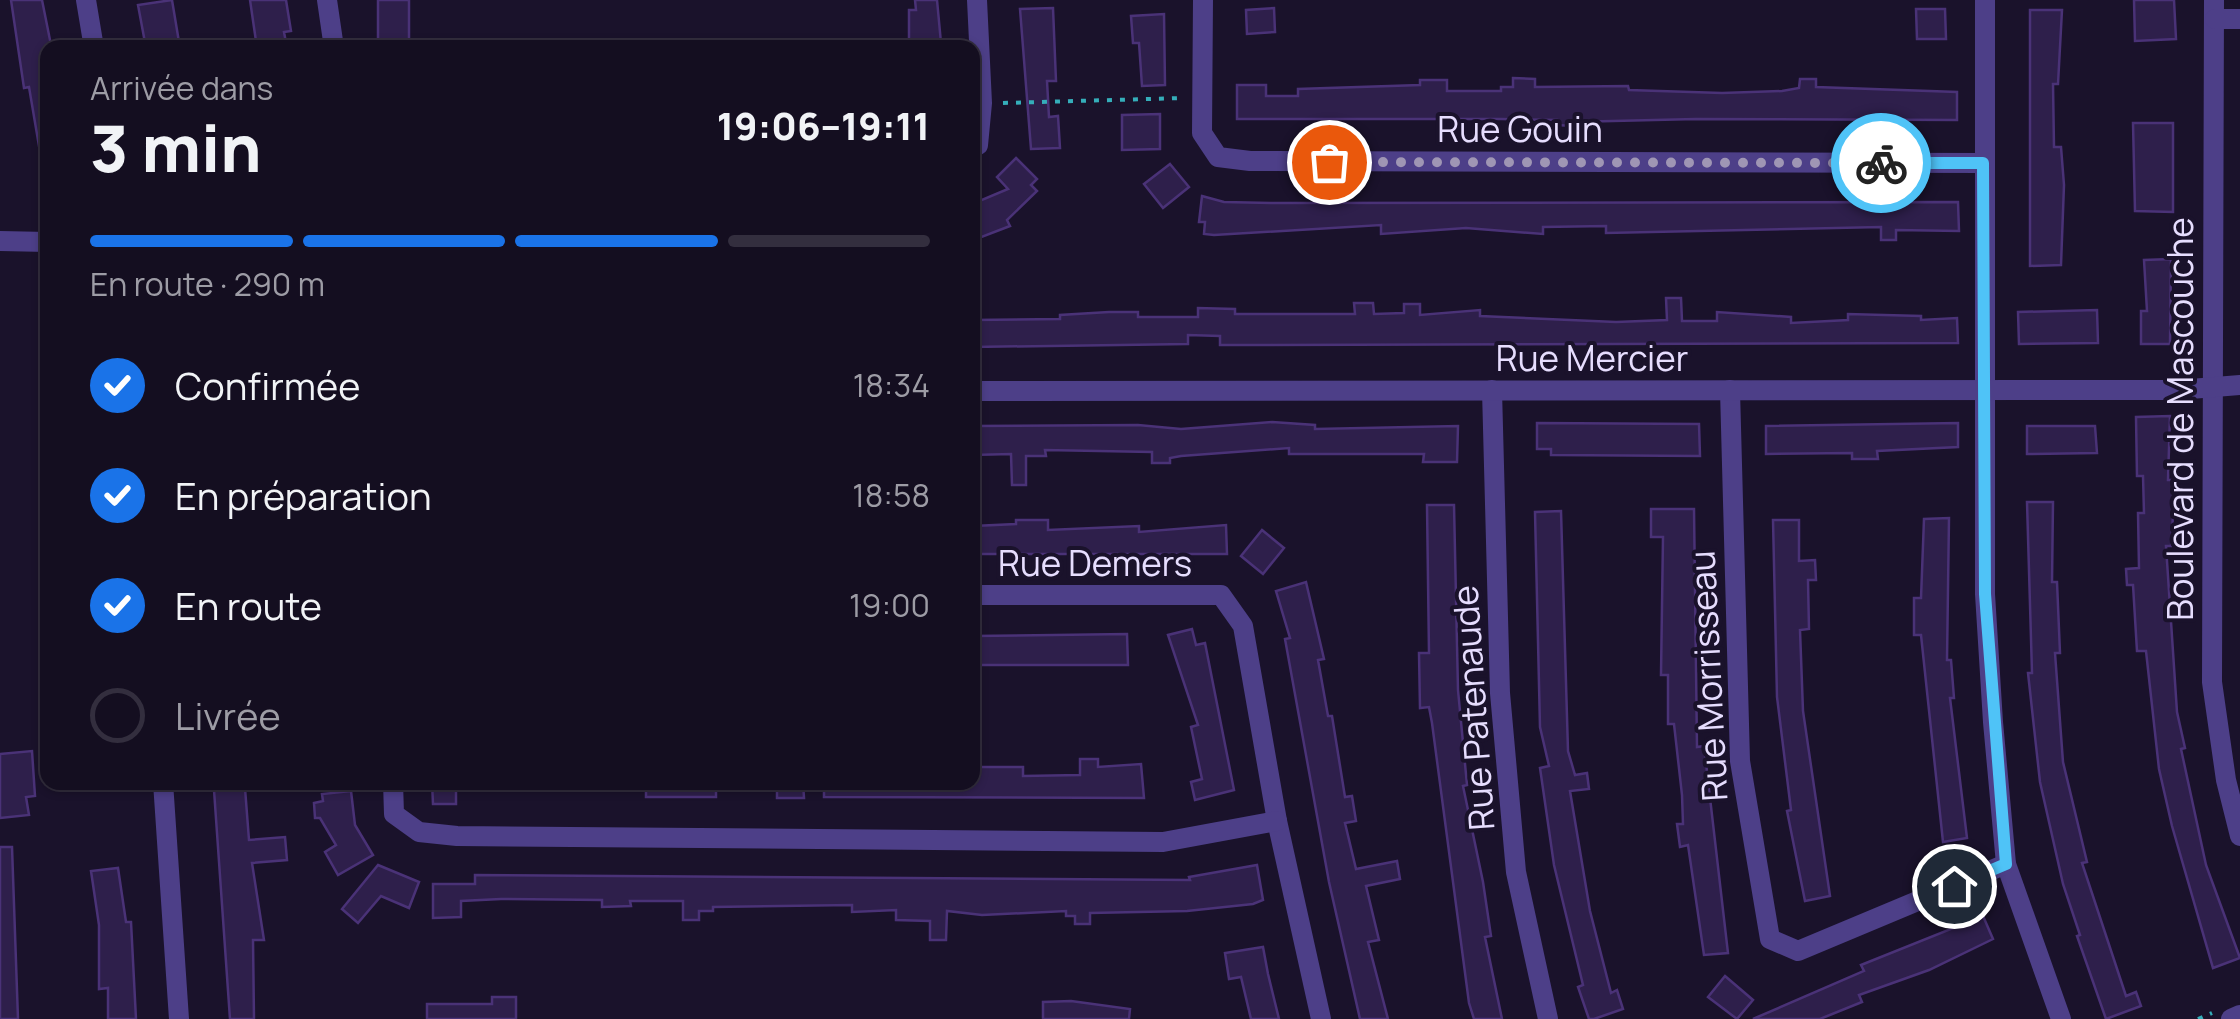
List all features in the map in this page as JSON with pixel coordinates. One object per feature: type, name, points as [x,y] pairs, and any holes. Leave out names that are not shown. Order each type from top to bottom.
[{"type":"street","points":[[86,0],[93,40]]},
{"type":"street","points":[[327,0],[333,40]]},
{"type":"street","points":[[978,0],[980,40]]},
{"type":"street","name":"Rue Gouin","points":[[1203,0],[1202,133],[1218,157],[1250,161],[1983,163]]},
{"type":"street","points":[[1984,0],[1985,594],[2006,864],[2062,1019]]},
{"type":"street","points":[[2215,10],[2240,20]]},
{"type":"street","name":"Boulevard de Mascouche","points":[[2215,10],[2212,682],[2226,780],[2240,836]]},
{"type":"street","points":[[980,52],[980,124]]},
{"type":"street","points":[[0,241],[40,242]]},
{"type":"street","name":"Rue Mercier","points":[[980,391],[1984,390],[2240,385]]},
{"type":"street","name":"Rue Patenaude","points":[[1492,390],[1500,692],[1516,872],[1548,1019]]},
{"type":"street","name":"Rue Morrisseau","points":[[1730,390],[1740,761],[1770,939],[1798,951],[2006,864]]},
{"type":"street","name":"Rue Demers","points":[[980,595],[1221,595],[1243,626],[1276,821],[1322,1019]]},
{"type":"street","points":[[164,790],[179,1019]]},
{"type":"street","points":[[393,790],[394,814],[419,832],[456,836],[1163,842],[1276,821]]},
{"type":"street","points":[[2231,1019],[2240,1015]]},
{"type":"path","points":[[982,104],[1203,98]]},
{"type":"building","points":[[11,0],[42,0],[50,40],[40,40],[40,146],[29,87],[24,88]]},
{"type":"building","points":[[172,0],[179,40],[145,40],[138,5]]},
{"type":"building","points":[[250,0],[286,0],[291,31],[284,32],[286,40],[256,40]]},
{"type":"building","points":[[378,0],[409,0],[409,40],[378,40]]},
{"type":"building","points":[[915,0],[937,0],[941,40],[909,40],[909,10],[916,10]]},
{"type":"building","points":[[2134,0],[2174,0],[2176,39],[2135,41]]},
{"type":"building","points":[[1053,8],[1056,81],[1047,81],[1049,117],[1058,116],[1060,148],[1031,149],[1020,9]]},
{"type":"building","points":[[1274,8],[1275,32],[1247,34],[1246,10]]},
{"type":"building","points":[[1916,9],[1945,9],[1946,39],[1917,39]]},
{"type":"building","points":[[2030,10],[2062,10],[2058,84],[2053,84],[2054,147],[2061,147],[2064,185],[2061,265],[2030,266]]},
{"type":"building","points":[[1164,14],[1165,85],[1142,86],[1139,43],[1133,43],[1131,16]]},
{"type":"building","points":[[1513,78],[1535,79],[1535,87],[1628,86],[1629,90],[1722,93],[1782,91],[1799,88],[1800,79],[1816,79],[1816,87],[1957,92],[1957,120],[1696,119],[1572,122],[1572,126],[1557,125],[1557,120],[1237,119],[1237,85],[1266,85],[1266,96],[1298,96],[1298,89],[1420,85],[1420,80],[1447,80],[1447,91],[1501,91],[1501,87],[1513,87]]},
{"type":"building","points":[[1160,114],[1160,149],[1122,150],[1122,115]]},
{"type":"building","points":[[2133,123],[2173,123],[2173,212],[2135,211]]},
{"type":"building","points":[[1016,158],[1037,179],[1031,185],[1037,191],[1007,220],[1010,226],[980,238],[980,201],[1008,189],[997,177]]},
{"type":"building","points":[[1170,164],[1189,187],[1163,208],[1144,184]]},
{"type":"building","points":[[1202,196],[1224,202],[1271,203],[1958,202],[1959,231],[1896,230],[1896,240],[1881,240],[1881,227],[1606,233],[1606,226],[1543,227],[1543,234],[1466,228],[1381,234],[1381,225],[1214,235],[1204,234],[1205,222],[1199,222]]},
{"type":"building","points":[[2171,259],[2170,344],[2141,344],[2141,311],[2147,311],[2144,260]]},
{"type":"building","points":[[1666,298],[1681,298],[1682,321],[1717,321],[1717,312],[1791,317],[1791,323],[1848,320],[1848,314],[1921,316],[1921,320],[1957,318],[1958,343],[1220,345],[1220,336],[1188,335],[1188,344],[980,347],[980,320],[1060,319],[1060,315],[1109,312],[1138,312],[1138,317],[1198,317],[1198,308],[1235,309],[1235,314],[1355,314],[1354,303],[1373,303],[1374,314],[1404,313],[1404,304],[1420,304],[1420,315],[1480,310],[1480,316],[1616,322],[1667,320]]},
{"type":"building","points":[[2097,310],[2098,343],[2019,344],[2018,312]]},
{"type":"building","points":[[2170,416],[2168,480],[2174,480],[2174,500],[2171,546],[2166,546],[2177,712],[2185,748],[2181,749],[2206,865],[2240,958],[2213,968],[2159,769],[2146,651],[2137,651],[2133,585],[2127,585],[2126,569],[2139,568],[2138,513],[2144,513],[2143,476],[2137,476],[2136,417]]},
{"type":"building","points":[[1272,422],[1315,425],[1315,429],[1458,426],[1457,462],[1423,462],[1424,454],[1289,454],[1289,448],[1181,456],[1170,458],[1170,463],[1152,463],[1152,452],[1045,450],[1046,456],[1026,456],[1026,485],[1012,485],[1011,454],[980,455],[980,426],[1138,425],[1181,429]]},
{"type":"building","points":[[1537,423],[1699,424],[1700,456],[1551,455],[1551,449],[1537,449]]},
{"type":"building","points":[[1958,423],[1958,447],[1877,451],[1878,459],[1852,459],[1852,453],[1766,454],[1766,426]]},
{"type":"building","points":[[2027,426],[2095,426],[2097,453],[2027,454]]},
{"type":"building","points":[[2027,502],[2053,502],[2052,582],[2057,582],[2060,653],[2055,653],[2063,762],[2087,862],[2082,863],[2126,996],[2136,992],[2141,1006],[2106,1019],[2077,936],[2080,935],[2063,884],[2040,782],[2028,673],[2032,673]]},
{"type":"building","points":[[1427,505],[1454,505],[1458,690],[1467,785],[1463,786],[1483,882],[1491,936],[1485,937],[1502,1019],[1474,1019],[1469,1003],[1432,723],[1429,707],[1420,708],[1419,653],[1429,653]]},
{"type":"building","points":[[1651,509],[1694,509],[1697,747],[1704,746],[1728,953],[1704,955],[1688,845],[1680,847],[1677,824],[1683,824],[1682,795],[1674,724],[1668,724],[1668,675],[1661,675],[1663,537],[1651,537]]},
{"type":"building","points":[[1561,511],[1568,751],[1575,775],[1587,773],[1589,789],[1570,791],[1590,911],[1611,993],[1617,990],[1623,1009],[1594,1019],[1589,1019],[1578,987],[1583,985],[1554,865],[1540,768],[1549,766],[1540,727],[1535,512]]},
{"type":"building","points":[[1949,518],[1947,660],[1951,660],[1954,698],[1950,698],[1967,838],[1943,842],[1921,635],[1914,635],[1914,598],[1921,598],[1924,519]]},
{"type":"building","points":[[1016,520],[1048,520],[1048,530],[1139,526],[1139,532],[1226,525],[1227,554],[980,554],[980,526],[1016,524]]},
{"type":"building","points":[[1773,520],[1799,520],[1799,561],[1815,560],[1816,580],[1808,580],[1809,629],[1800,630],[1803,711],[1830,896],[1805,901],[1787,811],[1791,810],[1777,697]]},
{"type":"building","points":[[1262,530],[1284,548],[1263,574],[1241,556]]},
{"type":"building","points":[[1306,582],[1324,659],[1318,660],[1345,797],[1352,796],[1356,821],[1345,823],[1356,869],[1397,861],[1400,879],[1366,886],[1379,940],[1368,942],[1388,1019],[1360,1019],[1329,882],[1285,639],[1290,638],[1276,591]]},
{"type":"building","points":[[1192,629],[1196,645],[1205,643],[1234,790],[1195,800],[1191,782],[1202,779],[1191,727],[1198,725],[1168,635]]},
{"type":"building","points":[[1127,634],[1128,665],[980,665],[980,636]]},
{"type":"building","points":[[32,751],[35,796],[26,797],[29,815],[0,818],[0,754]]},
{"type":"building","points":[[1080,759],[1098,759],[1098,767],[1141,764],[1144,798],[824,797],[824,790],[980,790],[980,767],[1023,767],[1023,776],[1080,775]]},
{"type":"building","points":[[214,790],[245,790],[249,840],[285,837],[287,860],[252,863],[264,940],[253,940],[254,1019],[230,1019]]},
{"type":"building","points":[[432,790],[456,790],[456,804],[433,804]]},
{"type":"building","points":[[646,790],[716,790],[716,797],[646,797]]},
{"type":"building","points":[[777,790],[804,790],[804,798],[777,798]]},
{"type":"building","points":[[351,791],[355,825],[373,855],[338,875],[325,852],[336,845],[320,818],[315,818],[314,803],[323,801],[322,794]]},
{"type":"building","points":[[0,847],[12,847],[18,1019],[0,1019]]},
{"type":"building","points":[[378,865],[419,882],[409,908],[381,896],[358,923],[342,909]]},
{"type":"building","points":[[1257,865],[1263,900],[1253,904],[1187,911],[1090,913],[1090,924],[1075,924],[1075,916],[1066,916],[1066,911],[982,915],[947,911],[946,940],[930,940],[930,921],[896,920],[896,910],[852,912],[852,905],[713,907],[713,911],[699,911],[699,920],[683,920],[683,901],[630,901],[631,906],[602,907],[602,900],[501,899],[461,901],[461,917],[433,918],[433,884],[475,884],[475,875],[1190,880],[1189,877]]},
{"type":"building","points":[[118,868],[126,922],[131,922],[136,1019],[108,1019],[108,988],[99,989],[99,925],[91,871]]},
{"type":"building","points":[[1983,916],[1993,939],[1929,970],[1859,995],[1862,1002],[1820,1019],[1753,1019],[1864,971],[1861,965]]},
{"type":"building","points":[[1263,947],[1279,1019],[1251,1019],[1241,977],[1229,979],[1225,953]]},
{"type":"building","points":[[1725,976],[1753,1000],[1737,1019],[1708,997]]},
{"type":"building","points":[[492,997],[516,997],[516,1019],[427,1019],[427,1004],[492,1004]]},
{"type":"building","points":[[1071,1001],[1130,1009],[1129,1019],[1043,1019],[1043,1002]]},
{"type":"way so far","points":[[1329,162],[1881,163]]},
{"type":"route","points":[[1881,163],[1983,163],[1985,594],[2006,864],[1954,886]]}]
